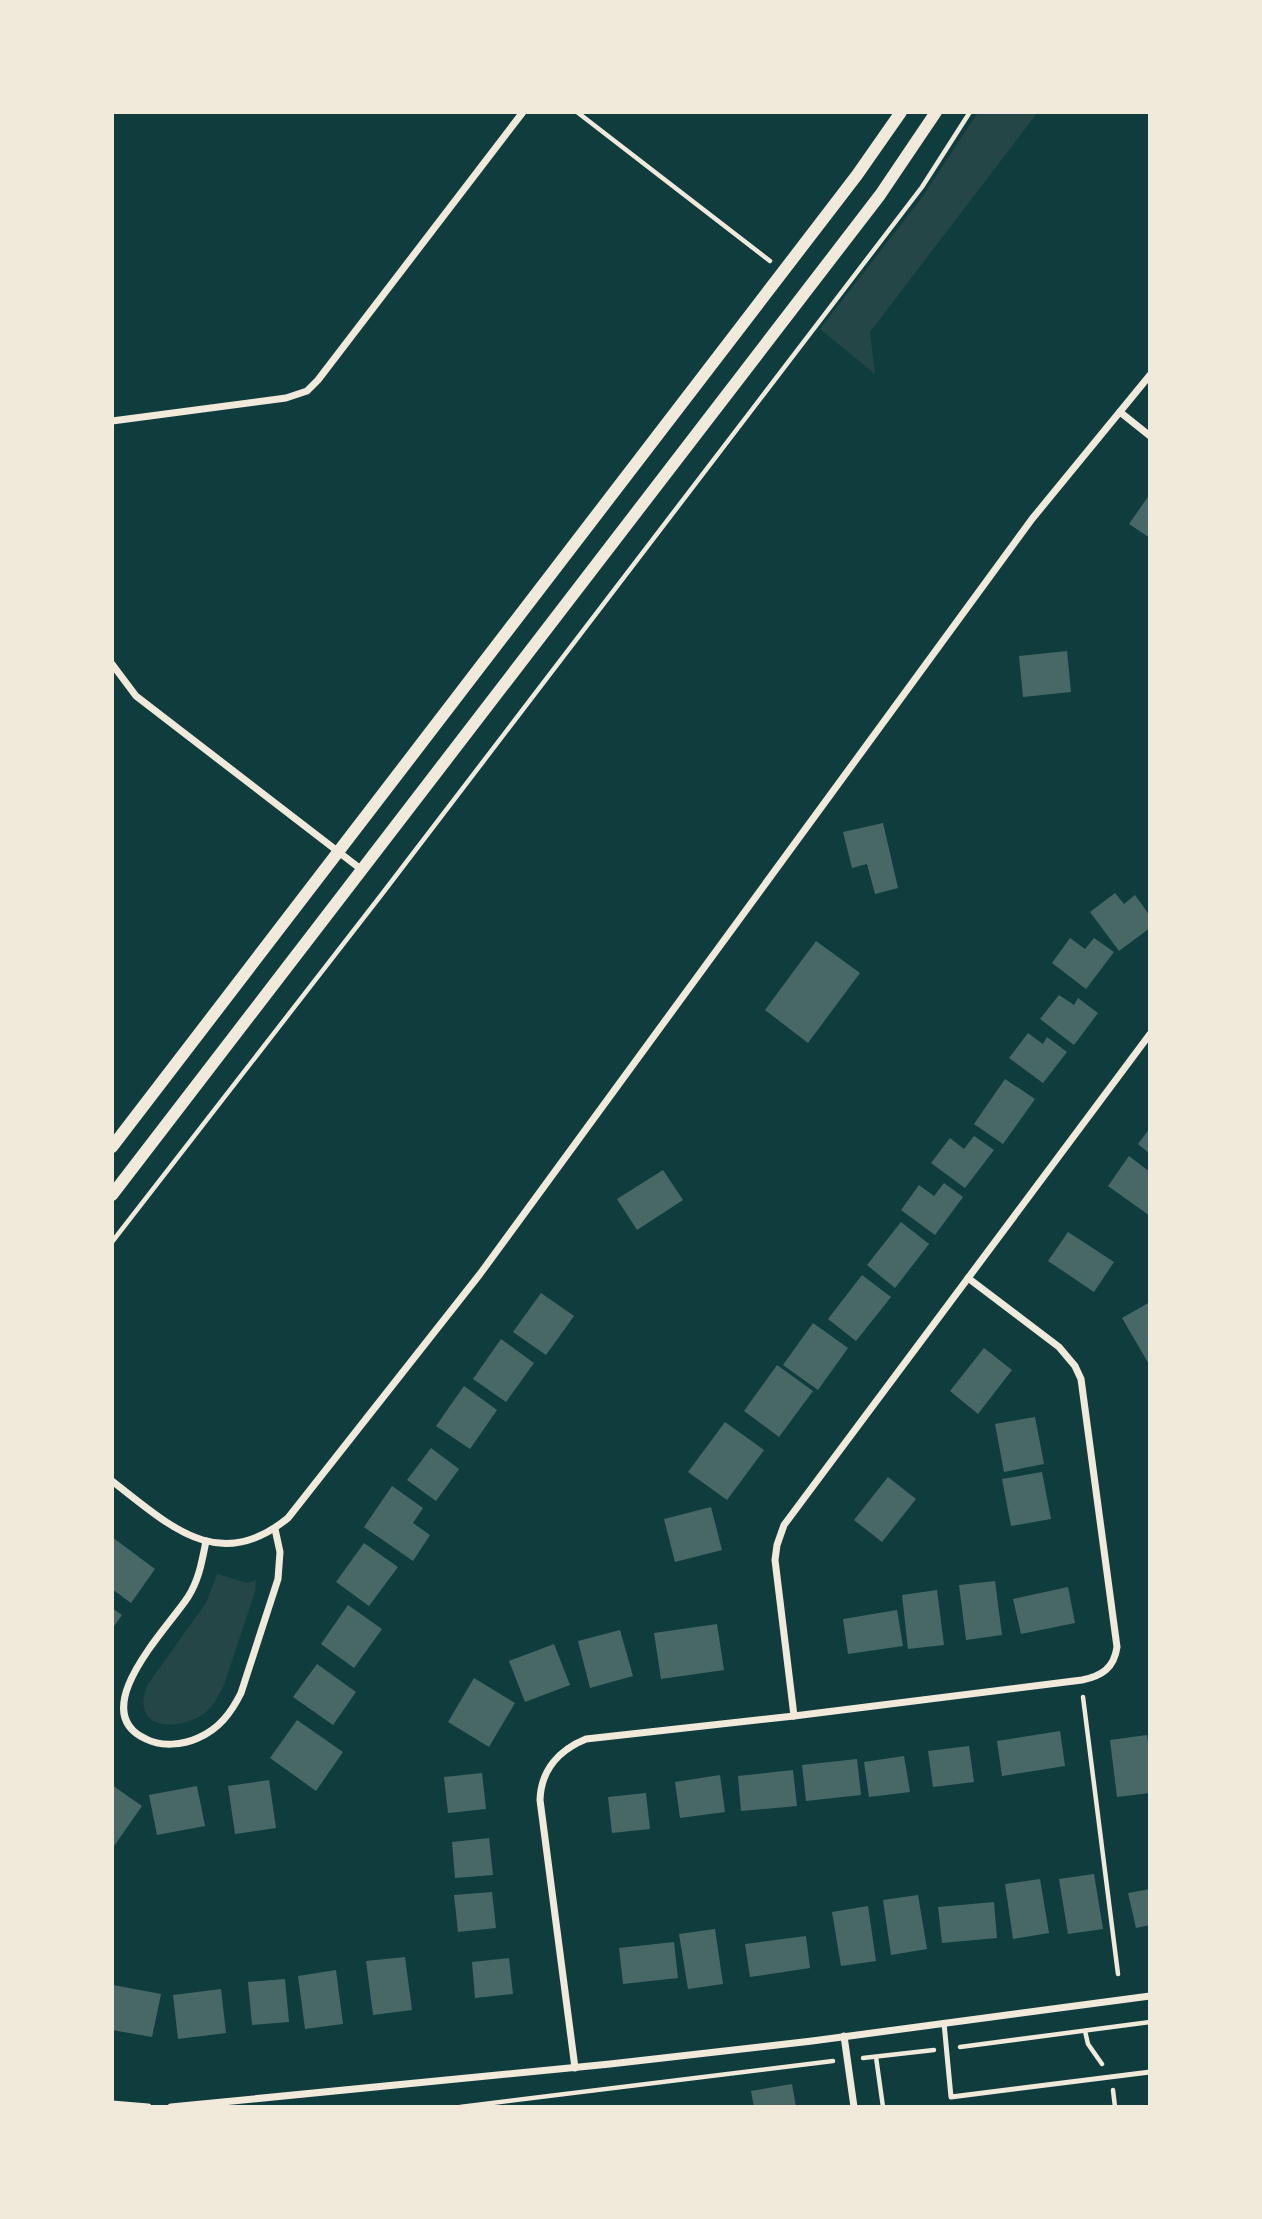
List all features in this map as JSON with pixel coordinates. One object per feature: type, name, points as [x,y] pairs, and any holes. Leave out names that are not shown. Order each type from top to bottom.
[{"type":"street","points":[[112,421],[286,398],[307,391],[523,112]]},
{"type":"street","points":[[112,1147],[857,175],[901,112]]},
{"type":"street","points":[[112,1195],[872,206],[936,112]]},
{"type":"street","points":[[112,1481],[183,1533],[218,1543],[246,1541],[275,1528],[301,1504],[480,1274],[1024,529],[1150,376]]},
{"type":"street","points":[[1120,412],[1150,436]]},
{"type":"street","points":[[112,664],[136,696],[362,870]]},
{"type":"street","points":[[794,1716],[775,1560],[780,1534],[1150,1034]]},
{"type":"street","points":[[575,2068],[540,1800],[540,1787],[550,1766],[560,1754],[572,1745],[586,1740],[1090,1678],[1106,1671],[1115,1656],[1116,1639],[1081,1379],[1075,1366],[1059,1347],[968,1279]]},
{"type":"street","points":[[206,1541],[198,1578],[146,1654],[124,1695],[124,1708],[131,1727],[138,1735],[154,1742],[178,1743],[194,1740],[218,1727],[235,1706],[278,1579],[280,1552],[275,1528]]},
{"type":"street","points":[[171,2107],[575,2068],[1150,1996]]},
{"type":"street","points":[[845,2036],[854,2107]]},
{"type":"street","points":[[112,2104],[148,2107]]},
{"type":"lane","points":[[944,2023],[951,2097],[1150,2072]]},
{"type":"path","points":[[577,112],[766,258]]},
{"type":"path","points":[[112,1242],[922,187],[970,112]]},
{"type":"path","points":[[1083,1697],[1118,1974]]},
{"type":"path","points":[[1124,2014],[1126,2026]]},
{"type":"path","points":[[963,2046],[1150,2022]]},
{"type":"path","points":[[1085,2031],[1088,2044]]},
{"type":"path","points":[[883,2107],[876,2057],[928,2050]]},
{"type":"path","points":[[460,2107],[815,2063]]},
{"type":"shaded area","points":[[978,112],[1038,112],[870,332],[875,374],[820,329],[923,196]]},
{"type":"shaded area","points":[[217,1574],[247,1583],[256,1580],[255,1592],[224,1685],[206,1712],[195,1719],[170,1725],[159,1723],[150,1718],[145,1710],[144,1699],[148,1684],[206,1603]]},
{"type":"building","points":[[1150,494],[1150,538],[1129,524]]},
{"type":"building","points":[[1067,651],[1071,692],[1023,697],[1019,656]]},
{"type":"building","points":[[883,823],[898,888],[875,894],[867,864],[852,868],[843,832]]},
{"type":"building","points":[[1115,893],[1124,904],[1135,895],[1150,916],[1150,928],[1119,951],[1090,912]]},
{"type":"building","points":[[1070,938],[1085,949],[1094,938],[1114,952],[1086,989],[1052,963]]},
{"type":"building","points":[[816,941],[860,973],[808,1043],[765,1010]]},
{"type":"building","points":[[1059,995],[1074,1005],[1078,998],[1098,1013],[1074,1045],[1040,1019]]},
{"type":"building","points":[[1028,1033],[1043,1044],[1047,1037],[1067,1052],[1043,1083],[1009,1058]]},
{"type":"building","points":[[1005,1079],[1035,1099],[1003,1144],[974,1124]]},
{"type":"building","points":[[1150,1128],[1150,1154],[1138,1144]]},
{"type":"building","points":[[974,1136],[994,1150],[965,1188],[931,1163],[950,1138],[964,1149]]},
{"type":"building","points":[[1129,1156],[1150,1172],[1150,1216],[1108,1186]]},
{"type":"building","points":[[663,1170],[683,1200],[637,1230],[617,1199]]},
{"type":"building","points":[[944,1183],[963,1197],[935,1235],[901,1210],[919,1185],[934,1196]]},
{"type":"building","points":[[901,1222],[929,1244],[895,1288],[867,1265]]},
{"type":"building","points":[[1068,1232],[1114,1262],[1094,1292],[1048,1261]]},
{"type":"building","points":[[862,1275],[891,1297],[856,1341],[828,1319]]},
{"type":"building","points":[[541,1293],[574,1316],[546,1355],[513,1332]]},
{"type":"building","points":[[1150,1302],[1150,1366],[1122,1318]]},
{"type":"building","points":[[813,1323],[848,1348],[818,1390],[783,1365]]},
{"type":"building","points":[[501,1339],[534,1363],[506,1402],[473,1379]]},
{"type":"building","points":[[984,1348],[1012,1370],[978,1414],[950,1391]]},
{"type":"building","points":[[777,1365],[813,1391],[779,1437],[744,1411]]},
{"type":"building","points":[[464,1386],[497,1410],[470,1449],[436,1426]]},
{"type":"building","points":[[1035,1417],[1044,1464],[1004,1472],[995,1424]]},
{"type":"building","points":[[725,1422],[764,1450],[727,1500],[688,1472]]},
{"type":"building","points":[[431,1448],[459,1469],[436,1501],[407,1480]]},
{"type":"building","points":[[1042,1472],[1051,1519],[1011,1526],[1002,1479]]},
{"type":"building","points":[[888,1477],[916,1499],[882,1542],[854,1520]]},
{"type":"building","points":[[392,1486],[423,1508],[413,1523],[430,1535],[413,1561],[364,1527]]},
{"type":"building","points":[[711,1507],[722,1550],[675,1562],[664,1519]]},
{"type":"building","points":[[112,1537],[155,1569],[131,1603],[112,1589]]},
{"type":"building","points":[[364,1543],[398,1567],[369,1606],[336,1582]]},
{"type":"building","points":[[995,1581],[1002,1635],[966,1640],[959,1585]]},
{"type":"building","points":[[1068,1587],[1075,1623],[1021,1634],[1013,1599]]},
{"type":"building","points":[[937,1590],[944,1645],[908,1649],[902,1595]]},
{"type":"building","points":[[348,1605],[382,1629],[354,1668],[321,1644]]},
{"type":"building","points":[[112,1608],[122,1615],[112,1629]]},
{"type":"building","points":[[897,1610],[903,1646],[848,1654],[843,1619]]},
{"type":"building","points":[[717,1624],[724,1670],[661,1679],[654,1633]]},
{"type":"building","points":[[620,1630],[633,1676],[590,1688],[578,1641]]},
{"type":"building","points":[[554,1644],[570,1685],[525,1702],[509,1661]]},
{"type":"building","points":[[317,1664],[356,1692],[333,1725],[293,1697]]},
{"type":"building","points":[[474,1678],[515,1703],[489,1747],[448,1722]]},
{"type":"building","points":[[297,1720],[343,1752],[316,1791],[270,1758]]},
{"type":"building","points":[[1060,1731],[1065,1766],[1002,1776],[997,1741]]},
{"type":"building","points":[[1147,1735],[1150,1793],[1117,1797],[1110,1740]]},
{"type":"building","points":[[969,1746],[974,1782],[933,1787],[928,1751]]},
{"type":"building","points":[[904,1756],[910,1792],[869,1797],[864,1762]]},
{"type":"building","points":[[857,1759],[861,1795],[806,1801],[802,1765]]},
{"type":"building","points":[[793,1770],[797,1806],[741,1811],[738,1776]]},
{"type":"building","points":[[482,1773],[486,1809],[448,1813],[444,1777]]},
{"type":"building","points":[[720,1775],[725,1812],[680,1818],[675,1782]]},
{"type":"building","points":[[269,1780],[276,1828],[235,1834],[228,1786]]},
{"type":"building","points":[[112,1785],[142,1806],[112,1849]]},
{"type":"building","points":[[197,1786],[205,1826],[157,1835],[149,1795]]},
{"type":"building","points":[[646,1793],[650,1829],[612,1833],[608,1797]]},
{"type":"building","points":[[489,1838],[493,1875],[455,1878],[452,1842]]},
{"type":"building","points":[[1094,1874],[1103,1929],[1068,1934],[1059,1879]]},
{"type":"building","points":[[1040,1879],[1049,1933],[1013,1939],[1005,1884]]},
{"type":"building","points":[[1150,1889],[1150,1925],[1136,1928],[1128,1893]]},
{"type":"building","points":[[492,1892],[496,1928],[458,1932],[454,1895]]},
{"type":"building","points":[[918,1895],[927,1949],[891,1955],[883,1900]]},
{"type":"building","points":[[994,1902],[997,1938],[942,1943],[938,1907]]},
{"type":"building","points":[[868,1906],[876,1961],[841,1966],[832,1912]]},
{"type":"building","points":[[715,1929],[723,1984],[688,1989],[679,1934]]},
{"type":"building","points":[[806,1936],[810,1968],[750,1977],[745,1944]]},
{"type":"building","points":[[674,1942],[678,1978],[623,1984],[619,1948]]},
{"type":"building","points":[[405,1957],[412,2010],[373,2015],[366,1961]]},
{"type":"building","points":[[509,1958],[513,1994],[475,1998],[472,1962]]},
{"type":"building","points":[[336,1970],[343,2024],[305,2029],[298,1976]]},
{"type":"building","points":[[285,1979],[289,2022],[252,2025],[248,1982]]},
{"type":"building","points":[[113,1985],[161,1994],[152,2037],[112,2030]]},
{"type":"building","points":[[221,1989],[226,2033],[178,2039],[173,1995]]},
{"type":"building","points":[[792,2084],[796,2107],[754,2107],[751,2091]]}]
